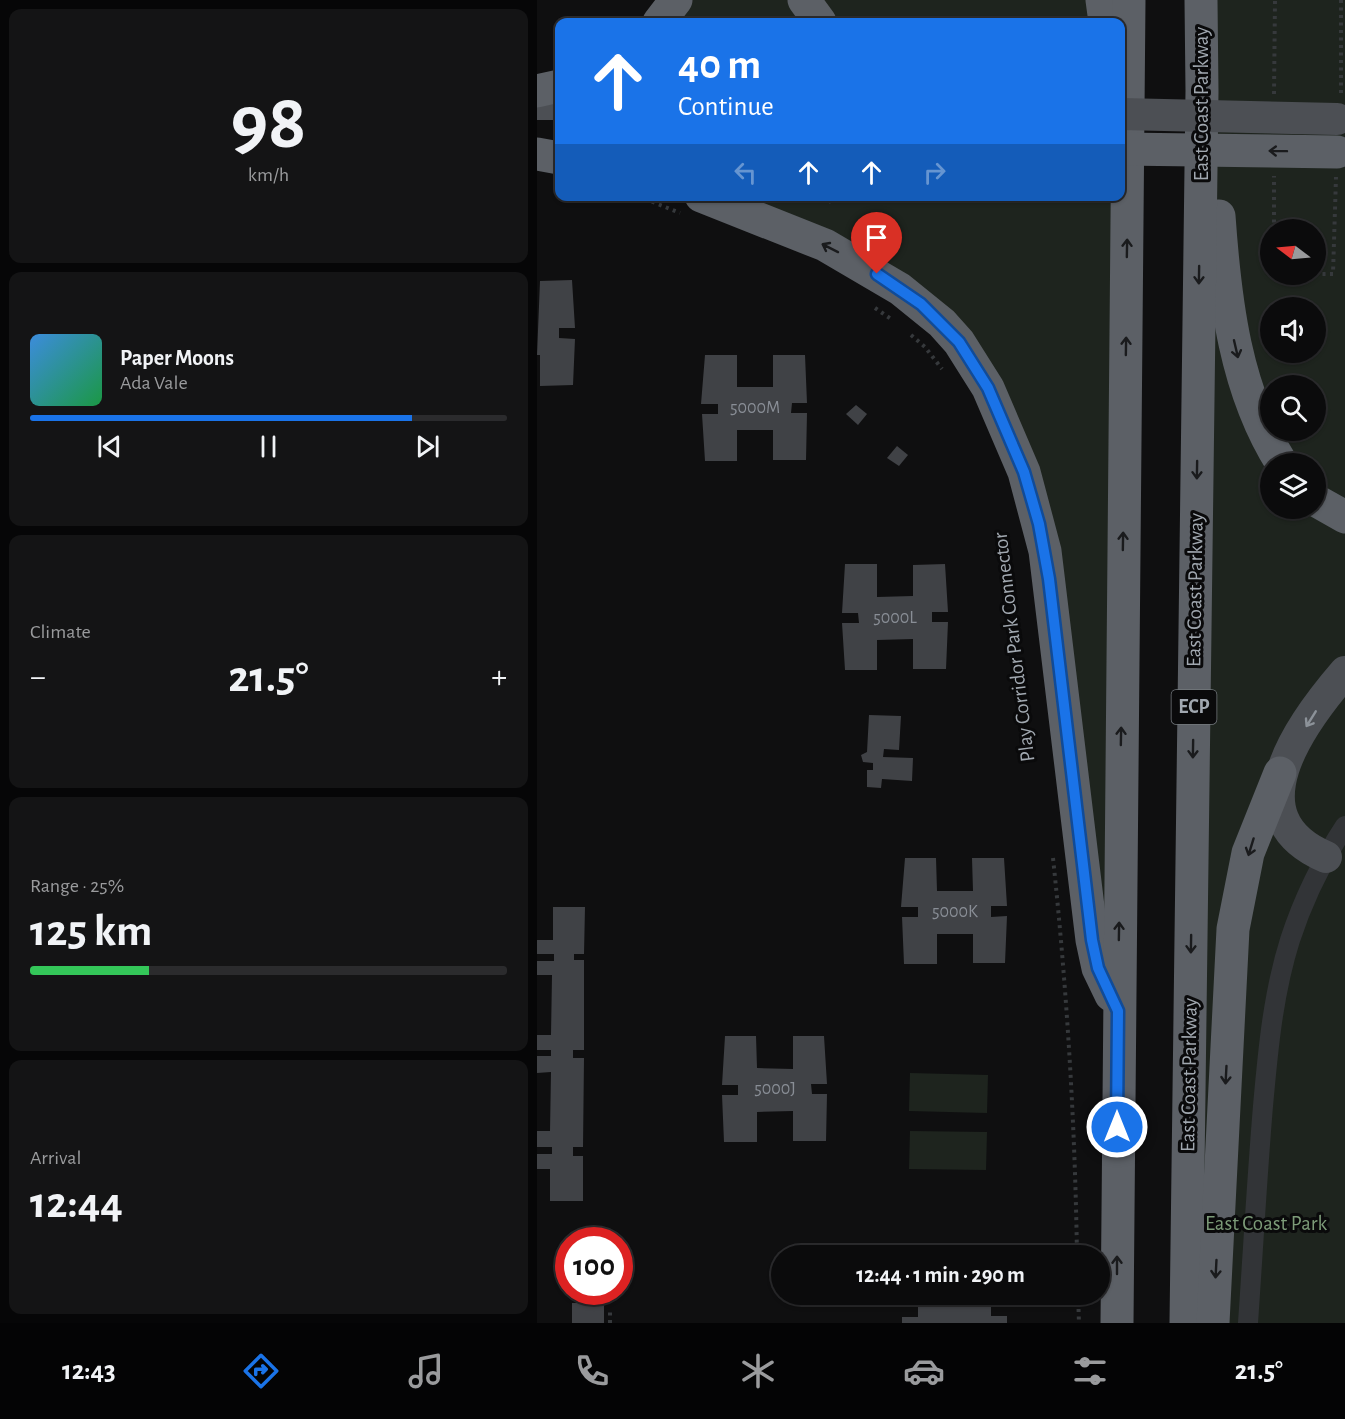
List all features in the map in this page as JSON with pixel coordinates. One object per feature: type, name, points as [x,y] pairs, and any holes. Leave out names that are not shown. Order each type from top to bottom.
[{"type":"highway","points":[[662,18],[676,0]]},
{"type":"highway","points":[[804,0],[818,18]]},
{"type":"highway","points":[[1101,0],[1104,18]]},
{"type":"highway","points":[[1125,80],[1129,0]]},
{"type":"highway","name":"East Coast Parkway","points":[[1186,1323],[1201,0]]},
{"type":"highway","points":[[1201,44],[1213,69],[1218,89],[1217,184],[1221,246],[1232,330],[1251,400],[1277,453]]},
{"type":"highway","points":[[537,91],[555,87]]},
{"type":"highway","points":[[1125,120],[1339,157]]},
{"type":"highway","points":[[537,143],[555,143]]},
{"type":"highway","points":[[537,154],[555,157]]},
{"type":"highway","points":[[1117,1323],[1123,201]]},
{"type":"highway","points":[[692,205],[825,245],[900,289],[942,322],[959,342],[988,388],[1024,472],[1043,542],[1092,940],[1098,968],[1118,1011]]},
{"type":"highway","points":[[1326,506],[1345,517]]},
{"type":"highway","points":[[1213,1323],[1233,928],[1248,853],[1280,773]]},
{"type":"main road","points":[[537,104],[555,104]]},
{"type":"main road","points":[[1125,120],[1341,113]]},
{"type":"main road","points":[[1326,857],[1297,842],[1284,824],[1279,802],[1280,773],[1308,722],[1345,672]]},
{"type":"street","points":[[1248,1323],[1260,1150],[1273,1012],[1290,939],[1326,857],[1345,826]]},
{"type":"path","points":[[1341,0],[1341,113]]},
{"type":"path","points":[[1326,274],[1333,274],[1339,157]]},
{"type":"path","points":[[668,201],[692,205]]},
{"type":"path","points":[[829,201],[833,204]]},
{"type":"path","points":[[871,305],[895,321]]},
{"type":"path","points":[[902,328],[925,347],[946,374]]},
{"type":"path","points":[[1052,849],[1077,1192],[1077,1245]]},
{"type":"path","points":[[1078,1305],[1079,1323]]},
{"type":"path","points":[[610,1308],[610,1323]]},
{"type":"green space","points":[[677,0],[1128,0],[1122,18],[663,18]]},
{"type":"green space","name":"East Coast Park","points":[[1201,0],[1345,0],[1345,1323],[1186,1323]]},
{"type":"green space","points":[[710,201],[1121,201],[1117,1008],[1045,551],[942,322]]},
{"type":"green space","points":[[910,1073],[988,1075],[987,1113],[909,1111]]},
{"type":"green space","points":[[910,1131],[987,1132],[986,1170],[909,1169]]},
{"type":"building","points":[[572,280],[575,328],[559,328],[559,338],[575,339],[573,385],[540,386],[540,355],[537,355],[540,281]]},
{"type":"building","points":[[705,355],[737,355],[737,387],[773,387],[773,355],[805,355],[807,403],[792,403],[791,413],[807,413],[806,460],[773,460],[773,430],[737,430],[737,461],[705,461],[702,414],[718,414],[718,404],[701,404]]},
{"type":"building","points":[[856,405],[867,414],[858,425],[846,414]]},
{"type":"building","points":[[897,446],[908,455],[899,466],[887,458]]},
{"type":"building","points":[[845,564],[877,564],[877,597],[913,596],[913,565],[945,564],[948,612],[932,612],[932,622],[948,622],[946,669],[913,669],[913,639],[877,640],[877,670],[845,670],[842,623],[859,623],[858,613],[842,613]]},
{"type":"building","points":[[869,715],[901,716],[899,750],[884,749],[883,757],[913,758],[912,781],[882,779],[881,788],[867,787],[867,770],[873,770],[873,763],[863,762],[861,755],[867,752]]},
{"type":"building","points":[[905,858],[936,858],[937,891],[973,891],[972,858],[1004,858],[1007,906],[991,906],[991,917],[1007,916],[1005,963],[973,963],[973,934],[937,934],[937,964],[904,964],[902,917],[918,917],[918,907],[901,907]]},
{"type":"building","points":[[553,907],[585,907],[584,954],[574,954],[574,960],[584,960],[584,1050],[573,1050],[573,1058],[584,1058],[583,1147],[573,1147],[573,1156],[583,1156],[583,1201],[550,1201],[550,1169],[537,1169],[537,1154],[552,1154],[552,1147],[537,1147],[537,1131],[550,1131],[551,1072],[537,1073],[537,1056],[551,1056],[551,1050],[537,1050],[537,1035],[551,1035],[552,975],[537,975],[537,961],[554,961],[554,954],[537,954],[537,940],[553,940]]},
{"type":"building","points":[[725,1036],[756,1036],[757,1068],[793,1069],[793,1036],[824,1036],[827,1084],[811,1084],[812,1094],[827,1094],[826,1141],[793,1141],[793,1111],[757,1112],[757,1142],[724,1142],[722,1095],[738,1095],[738,1085],[722,1085]]},
{"type":"building","points":[[572,1305],[604,1305],[604,1323],[572,1323]]},
{"type":"building","points":[[901,1305],[1007,1305],[991,1306],[991,1316],[1007,1316],[1007,1323],[902,1323],[902,1317],[918,1317],[918,1307],[901,1307]]},
{"type":"route","points":[[877,274],[921,304],[942,322],[975,365],[1000,413],[1032,498],[1045,551],[1049,579],[1092,940],[1098,968],[1118,1011],[1117,1127]]}]
